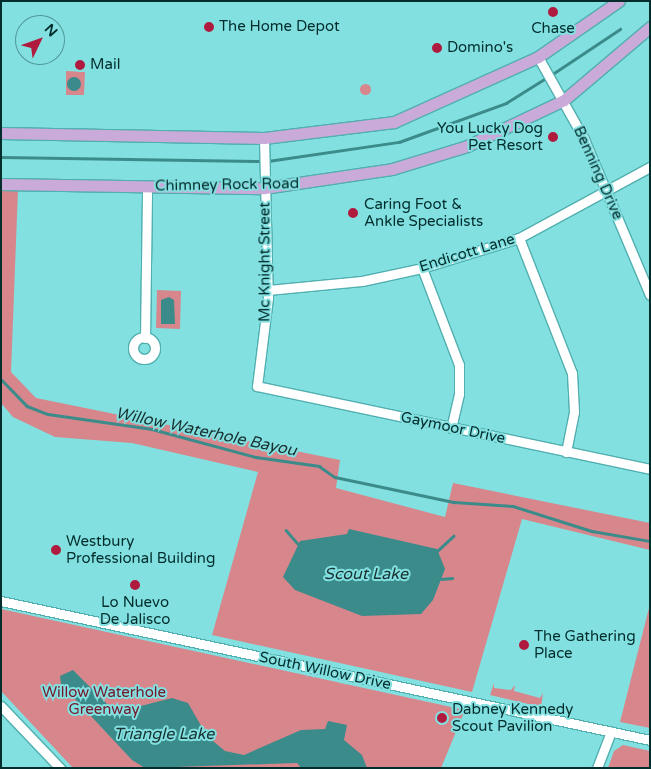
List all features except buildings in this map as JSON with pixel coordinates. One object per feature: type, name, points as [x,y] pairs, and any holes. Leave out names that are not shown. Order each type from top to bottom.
[{"type":"main road","points":[[1,133],[264,144],[394,122],[538,56],[606,7],[620,1]]},
{"type":"main road","name":"Chimney Rock Road","points":[[1,184],[147,187],[344,178],[431,159],[564,100],[650,27]]},
{"type":"street","name":"Benning Drive","points":[[538,56],[564,100],[608,193],[650,295]]},
{"type":"street","name":"Mc Knight Street","points":[[257,386],[268,290],[264,144]]},
{"type":"street","name":"Endicott Lane","points":[[268,290],[362,281],[422,268],[519,238],[608,193],[650,167]]},
{"type":"street","points":[[145,338],[147,187]]},
{"type":"street","points":[[519,238],[572,373],[574,412],[566,452]]},
{"type":"street","points":[[422,268],[459,365],[459,394],[451,428]]},
{"type":"street","name":"Gaymoor Drive","points":[[257,386],[650,469]]},
{"type":"street","name":"South Willow Drive","points":[[1,601],[650,740]]},
{"type":"street","points":[[1,706],[60,768]]},
{"type":"street","points":[[597,768],[611,732]]},
{"type":"green space","points":[[66,71],[85,72],[84,95],[66,95]]},
{"type":"green space","points":[[365,83],[371,89],[365,95],[359,89]]},
{"type":"green space","points":[[1,190],[18,190],[11,372],[36,398],[340,460],[336,488],[445,517],[453,483],[650,523],[650,550],[522,519],[472,692],[212,635],[258,472],[132,443],[55,437],[13,417],[1,403]]},
{"type":"green space","points":[[157,290],[181,291],[180,329],[156,328]]},
{"type":"green space","points":[[650,604],[650,728],[620,722]]},
{"type":"green space","name":"Willow Waterhole Greenway","points":[[1,609],[465,710],[441,768],[73,768],[1,691]]},
{"type":"green space","points":[[494,683],[494,688],[511,690],[515,685],[514,691],[540,698],[543,693],[541,707],[490,695]]},
{"type":"green space","points":[[623,745],[650,751],[650,768],[608,768],[614,751]]},
{"type":"water","points":[[71,77],[77,77],[81,84],[77,91],[71,91],[67,87],[67,81]]},
{"type":"water","points":[[169,297],[174,300],[175,324],[161,324],[161,300]]},
{"type":"water","name":"Scout Lake","points":[[349,529],[437,549],[445,569],[433,600],[421,614],[362,616],[295,590],[283,577],[300,541],[347,534]]},
{"type":"water","name":"Triangle Lake","points":[[73,670],[108,705],[125,710],[172,698],[188,703],[207,736],[225,751],[244,755],[301,730],[325,729],[328,721],[347,725],[344,740],[362,755],[367,768],[301,768],[297,763],[145,768],[132,760],[61,684],[60,676]]},
{"type":"waterway","points":[[551,75],[620,29]]},
{"type":"waterway","points":[[268,161],[399,142],[506,103],[546,78]]},
{"type":"waterway","points":[[1,157],[262,161]]},
{"type":"waterway","name":"Willow Waterhole Bayou","points":[[1,379],[27,406],[48,414],[152,429],[256,457],[319,466],[335,477],[454,502],[513,506],[592,531],[650,541]]},
{"type":"waterway","points":[[286,530],[298,544]]},
{"type":"waterway","points":[[435,553],[453,536]]},
{"type":"waterway","points":[[441,579],[452,578]]},
{"type":"place","name":"Chase","points":[[553,12]]},
{"type":"place","name":"The Home Depot","points":[[209,27]]},
{"type":"place","name":"Domino's","points":[[437,48]]},
{"type":"place","name":"Mail","points":[[80,65]]},
{"type":"place","name":"You Lucky Dog Pet Resort","points":[[553,137]]},
{"type":"place","name":"Caring Foot & Ankle Specialists","points":[[353,213]]},
{"type":"place","name":"Westbury Professional Building","points":[[56,550]]},
{"type":"place","name":"Lo Nuevo De Jalisco","points":[[135,585]]},
{"type":"place","name":"The Gathering Place","points":[[524,645]]},
{"type":"place","name":"Dabney Kennedy Scout Pavilion","points":[[442,718]]}]
